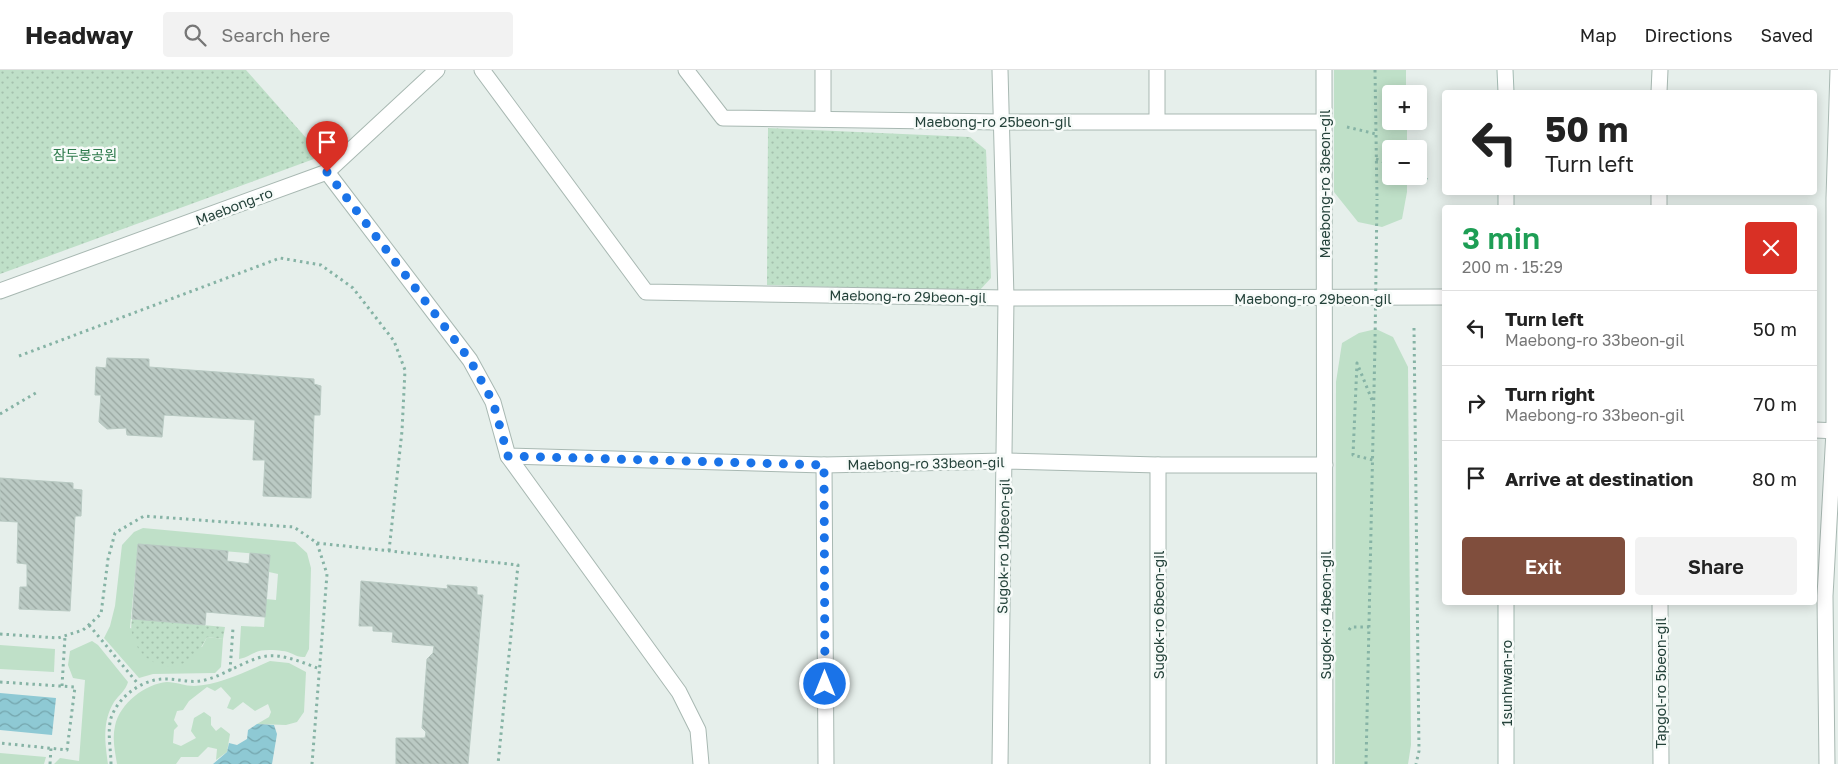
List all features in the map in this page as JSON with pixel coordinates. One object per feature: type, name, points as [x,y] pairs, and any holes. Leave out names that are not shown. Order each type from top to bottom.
[{"type":"street","name":"Maebong-ro","points":[[0,291],[327,172],[437,70]]},
{"type":"street","name":"Maebong-ro 29beon-gil","points":[[482,70],[646,292],[1006,298],[1442,297]]},
{"type":"street","name":"Maebong-ro 25beon-gil","points":[[686,70],[723,118],[1001,122],[1157,120],[1324,122]]},
{"type":"street","points":[[822,70],[823,119]]},
{"type":"street","name":"Sugok-ro 10beon-gil","points":[[1000,70],[1006,298],[1000,764]]},
{"type":"street","points":[[1157,70],[1157,120]]},
{"type":"street","name":"Maebong-ro 3beon-gil","points":[[1324,70],[1325,465]]},
{"type":"street","points":[[1506,70],[1506,90]]},
{"type":"street","points":[[1660,70],[1660,90]]},
{"type":"street","points":[[1827,764],[1825,596],[1836,431],[1834,198],[1838,70]]},
{"type":"street","points":[[327,172],[470,360],[493,402],[508,456],[679,692],[698,730],[702,764]]},
{"type":"street","points":[[1817,430],[1836,431]]},
{"type":"street","name":"Maebong-ro 33beon-gil","points":[[508,456],[824,465],[1004,461],[1158,465],[1325,465]]},
{"type":"street","points":[[824,465],[826,764]]},
{"type":"street","name":"Sugok-ro 6beon-gil","points":[[1158,465],[1158,764]]},
{"type":"street","name":"Sugok-ro 4beon-gil","points":[[1325,465],[1326,764]]},
{"type":"street","name":"1sunhwan-ro","points":[[1506,605],[1506,764]]},
{"type":"street","name":"Tapgol-ro 5beon-gil","points":[[1660,605],[1661,764]]},
{"type":"path","points":[[1366,764],[1377,199],[1375,70]]},
{"type":"path","points":[[1324,122],[1376,134]]},
{"type":"path","points":[[1376,159],[1382,161]]},
{"type":"path","points":[[19,356],[280,258],[321,265],[353,288],[394,341],[405,370],[402,431],[388,551]]},
{"type":"path","points":[[1414,328],[1419,751],[1416,764]]},
{"type":"path","points":[[1372,460],[1353,455],[1358,363],[1374,402]]},
{"type":"path","points":[[0,414],[38,391]]},
{"type":"path","points":[[0,634],[58,638],[83,630],[101,614],[108,559],[115,533],[144,516],[294,527],[316,544],[328,574],[312,764]]},
{"type":"path","points":[[316,544],[518,565],[498,764]]},
{"type":"path","points":[[89,625],[139,686]]},
{"type":"path","points":[[230,672],[233,628]]},
{"type":"path","points":[[62,686],[65,636]]},
{"type":"path","points":[[111,764],[109,733],[111,717],[127,695],[139,686],[165,679],[181,682],[202,681],[230,672],[257,658],[270,655],[295,659],[320,670]]},
{"type":"path","points":[[0,682],[75,687],[67,750],[0,743]]},
{"type":"path","points":[[50,764],[51,748]]},
{"type":"green space","name":"잠두봉공원","points":[[0,70],[246,70],[322,156],[0,274]]},
{"type":"green space","points":[[1334,70],[1406,70],[1406,85],[1382,85],[1382,130],[1407,130],[1407,140],[1382,140],[1382,185],[1407,185],[1402,219],[1382,227],[1358,222],[1334,192]]},
{"type":"green space","points":[[768,128],[970,137],[986,150],[991,278],[979,291],[767,285]]},
{"type":"green space","points":[[1376,329],[1393,337],[1408,367],[1411,745],[1408,764],[1335,764],[1336,382],[1342,343],[1359,333]]},
{"type":"green space","points":[[143,528],[295,542],[307,553],[311,568],[309,649],[305,657],[285,651],[268,650],[239,659],[241,626],[264,627],[266,599],[276,600],[278,574],[269,572],[270,555],[138,544],[130,628],[202,647],[207,637],[223,639],[221,667],[215,673],[153,674],[139,678],[104,638],[110,626],[115,606],[122,545],[134,532]]},
{"type":"green space","points":[[132,619],[225,627],[223,639],[207,637],[198,652],[188,661],[173,666],[163,666],[145,656],[138,649],[131,629]]},
{"type":"green space","points":[[92,641],[98,645],[128,682],[114,702],[106,725],[105,740],[108,764],[54,764],[60,758],[79,761],[85,680],[73,678],[68,665],[70,651]]},
{"type":"green space","points":[[0,645],[55,649],[54,672],[0,669]]},
{"type":"green space","points":[[270,661],[289,663],[306,672],[304,712],[297,722],[286,725],[257,724],[269,717],[271,712],[268,704],[255,711],[243,702],[233,710],[227,708],[231,698],[221,687],[215,691],[207,687],[189,701],[183,710],[177,711],[174,720],[178,726],[174,730],[173,743],[181,746],[196,738],[191,731],[194,718],[204,712],[211,717],[211,725],[216,731],[221,727],[230,734],[227,752],[216,760],[217,749],[208,747],[198,757],[181,757],[176,764],[117,764],[114,745],[115,726],[128,702],[142,691],[150,686],[167,682],[194,686],[214,683]]},
{"type":"green space","points":[[0,753],[46,757],[44,764],[0,764]]},
{"type":"water","points":[[0,693],[56,698],[52,735],[0,730]]},
{"type":"water","points":[[257,724],[274,725],[277,734],[272,764],[213,764],[227,752],[229,743],[237,745],[247,739],[248,730]]},
{"type":"building","points":[[107,358],[149,359],[149,367],[314,379],[314,384],[321,386],[320,415],[314,415],[311,498],[263,496],[265,460],[253,460],[255,420],[164,415],[162,437],[127,435],[126,428],[107,429],[99,422],[101,395],[95,395],[96,367],[106,368]]},
{"type":"building","points":[[0,478],[73,483],[73,489],[82,490],[81,516],[75,516],[70,611],[19,609],[20,587],[27,587],[27,564],[17,563],[18,522],[0,521]]},
{"type":"building","points":[[138,544],[228,551],[227,561],[249,564],[250,553],[270,555],[265,617],[206,612],[205,625],[132,619]]},
{"type":"building","points":[[361,581],[448,589],[447,585],[477,587],[477,595],[483,595],[468,764],[396,764],[396,738],[425,738],[426,732],[422,728],[427,659],[433,653],[434,646],[392,642],[393,632],[373,631],[373,626],[359,626]]},
{"type":"route","points":[[327,172],[470,360],[493,402],[508,456],[824,465],[825,684]]}]
